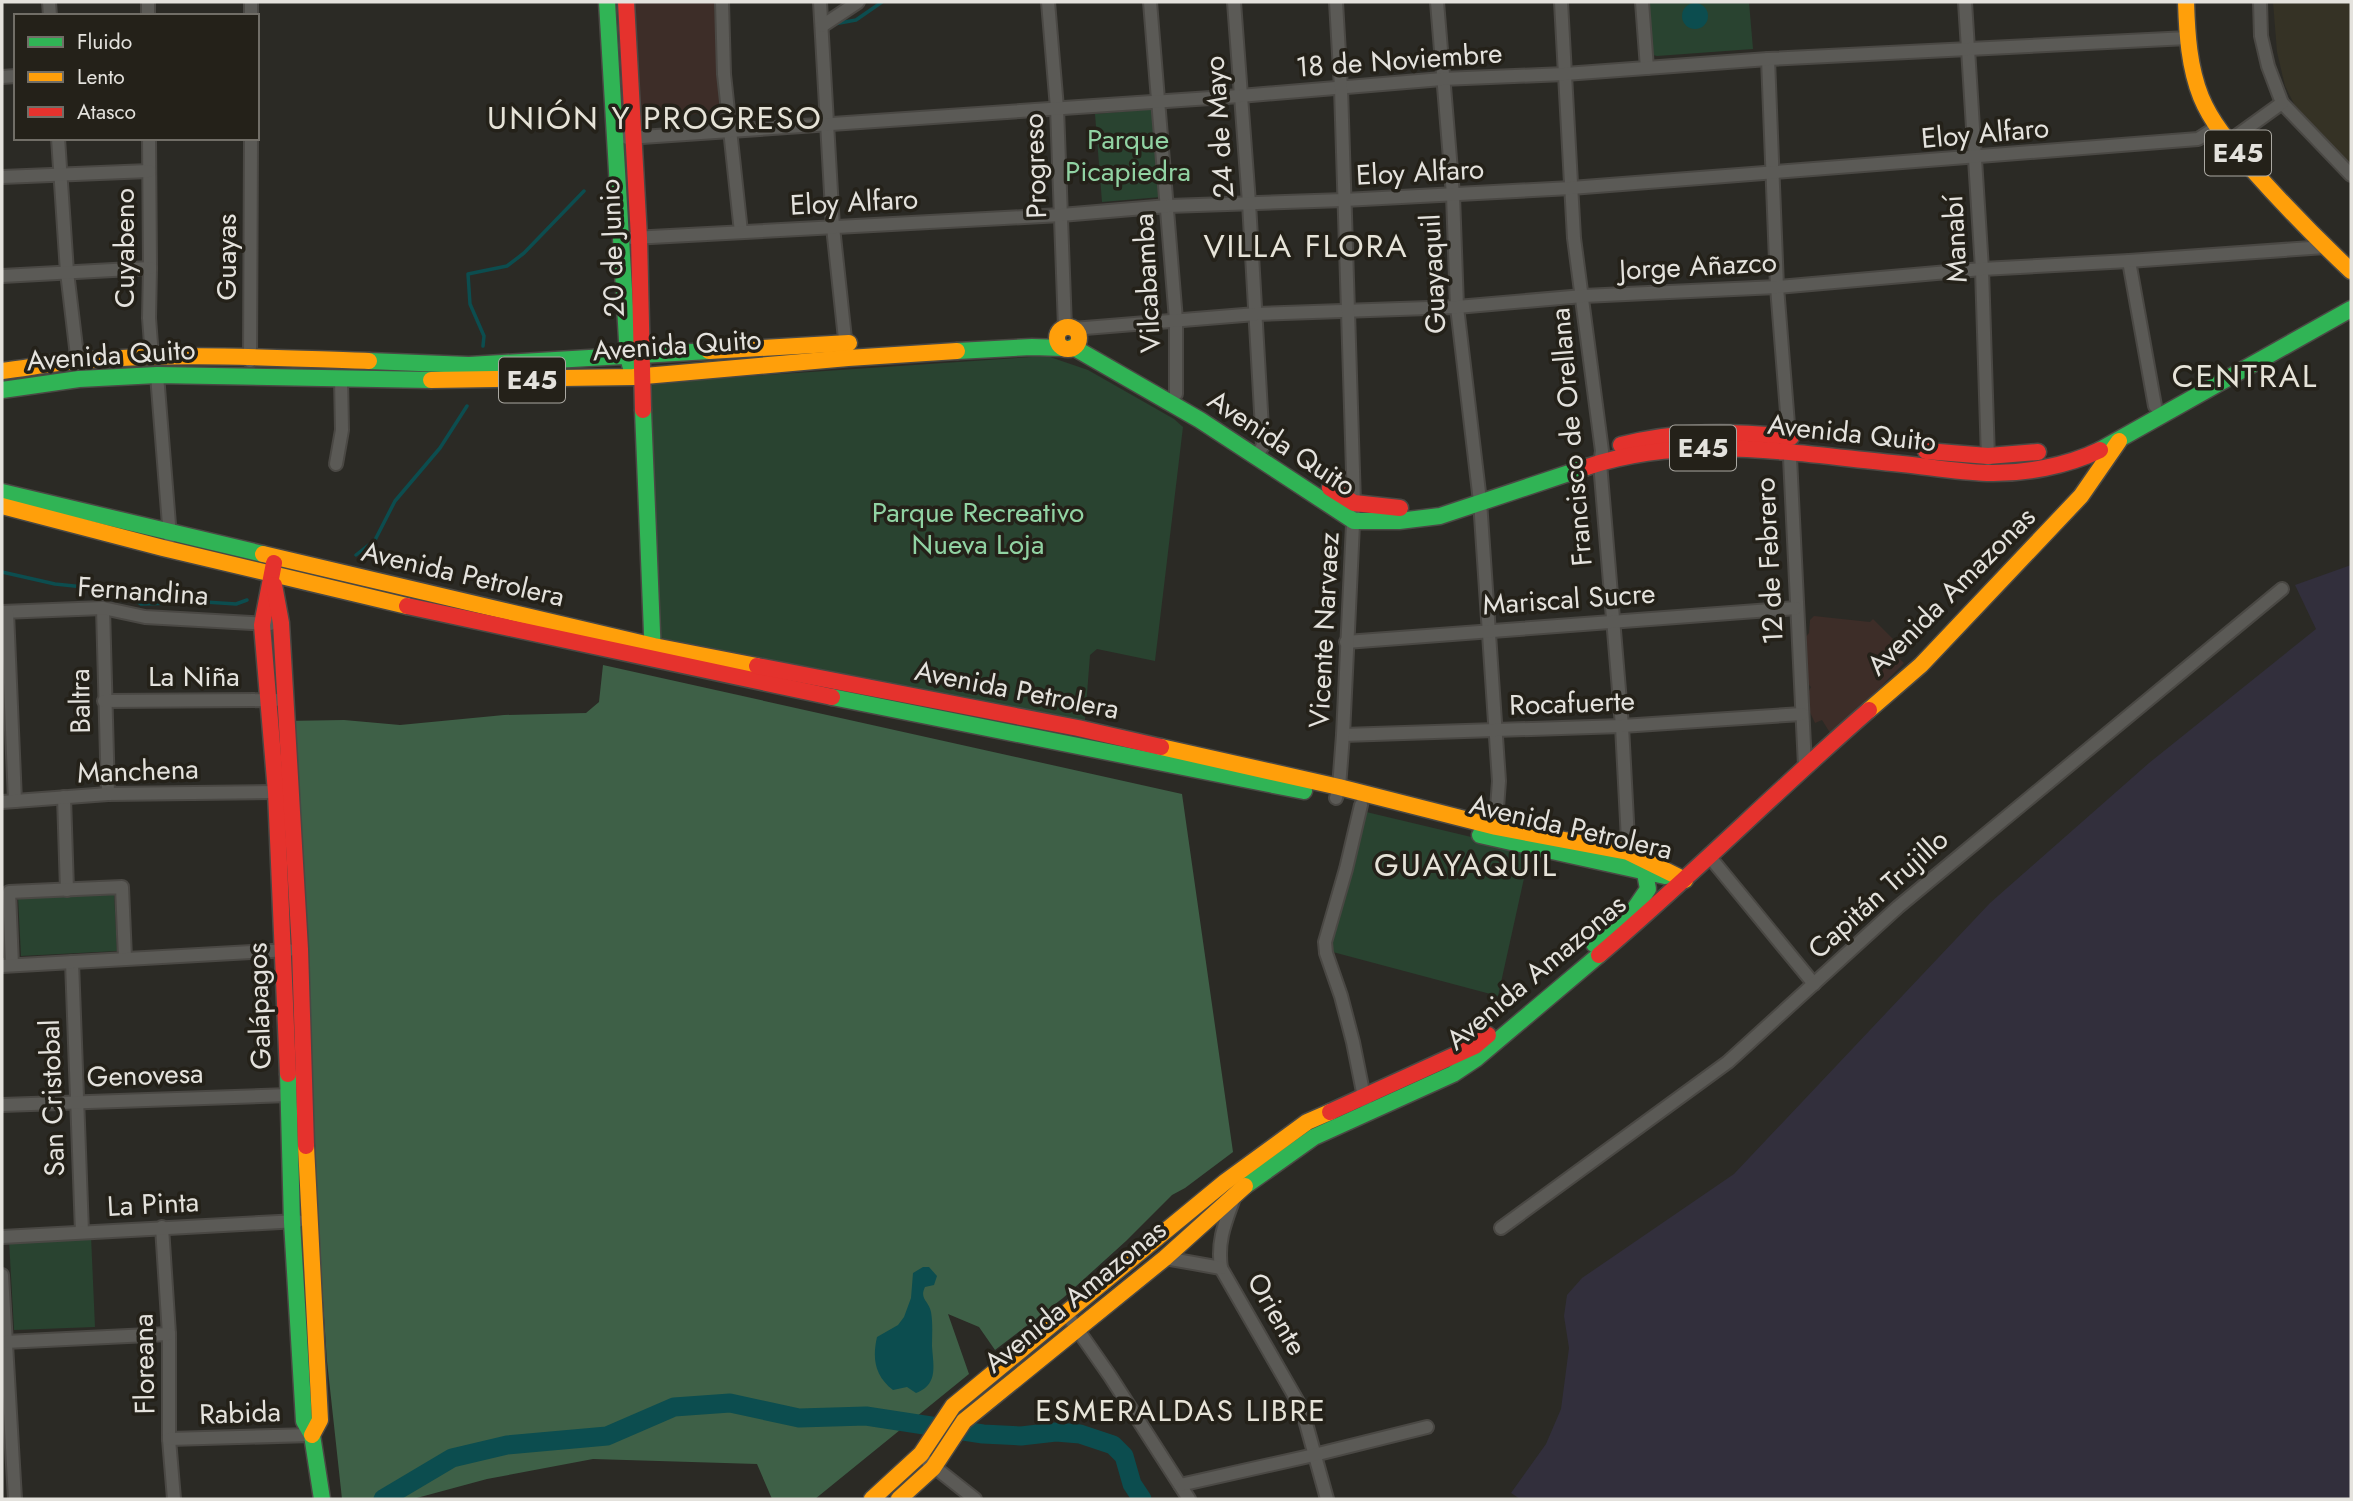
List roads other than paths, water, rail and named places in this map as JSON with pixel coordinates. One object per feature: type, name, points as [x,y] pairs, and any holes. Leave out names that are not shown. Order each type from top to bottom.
[{"type":"main road","name":"20 de Junio","points":[[607,2],[621,238],[638,377],[649,652]]},
{"type":"main road","name":"20 de Junio","points":[[626,2],[639,238],[635,356]]},
{"type":"main road","name":"E45","points":[[2186,2],[2188,38],[2201,97],[2217,127],[2325,247],[2351,271]]},
{"type":"main road","name":"Avenida Quito","points":[[1988,465],[2075,445],[2155,406],[2351,292]]},
{"type":"main road","name":"Avenida Quito","points":[[1514,474],[1601,457],[1674,449],[1789,445],[2037,468],[2081,459],[2119,441],[2351,309]]},
{"type":"main road","name":"Avenida Quito","points":[[1069,338],[1200,420],[1354,503],[1399,508],[1447,497]]},
{"type":"main road","name":"Avenida Quito","points":[[2,371],[77,360],[152,357],[250,357],[469,365],[635,356],[847,351],[1069,338],[1176,394],[1354,521],[1399,521],[1440,516],[1478,489],[1601,457]]},
{"type":"main road","name":"Avenida Quito","points":[[2,390],[79,379],[157,375],[492,381],[638,377],[847,351]]},
{"type":"main road","name":"Avenida Amazonas","points":[[899,1499],[937,1462],[964,1421],[1165,1258],[1265,1170],[1314,1137],[1453,1074],[1477,1058],[1685,880],[1805,766],[1920,665],[2081,496],[2119,441]]},
{"type":"main road","name":"Avenida Petrolera","points":[[2,492],[275,557],[649,652]]},
{"type":"main road","name":"Avenida Petrolera","points":[[2,506],[168,551],[649,652],[1078,728],[1338,792],[1637,871],[1685,880]]},
{"type":"main road","name":"Galápagos","points":[[275,557],[262,625],[292,791],[289,1095],[300,1221]]},
{"type":"main road","name":"Galápagos","points":[[272,574],[281,623],[276,700],[276,792],[292,950],[304,1421],[312,1435],[322,1499]]},
{"type":"main road","name":"Avenida Petrolera","points":[[1338,792],[1361,805],[1495,833],[1628,852],[1685,880]]},
{"type":"main road","name":"Avenida Amazonas","points":[[875,1498],[924,1449],[953,1406],[1254,1160],[1307,1122],[1475,1046],[1636,907],[1647,891],[1648,884],[1637,871]]},
{"type":"street","points":[[722,2],[724,74],[741,232]]},
{"type":"street","points":[[820,2],[833,227],[847,351]]},
{"type":"street","points":[[822,26],[858,2]]},
{"type":"street","name":"Progreso","points":[[1048,2],[1057,108],[1069,338]]},
{"type":"street","name":"Vilcabamba","points":[[1150,2],[1176,320],[1176,394]]},
{"type":"street","name":"24 de Mayo","points":[[1234,2],[1256,314],[1259,451]]},
{"type":"street","name":"Vicente Narvaez","points":[[1336,2],[1354,503],[1338,792]]},
{"type":"street","name":"Guayaquil","points":[[1437,2],[1453,195],[1457,307],[1478,489],[1499,781],[1495,833]]},
{"type":"street","name":"Francisco de Orellana","points":[[1561,2],[1574,239],[1601,457],[1611,621],[1622,726],[1628,852],[1637,871]]},
{"type":"street","points":[[1642,2],[1647,68]]},
{"type":"street","name":"Manabí","points":[[1965,2],[1982,269],[1988,465]]},
{"type":"street","points":[[2260,2],[2261,36],[2268,66],[2282,103],[2351,176]]},
{"type":"street","name":"18 de Noviembre","points":[[615,138],[1240,96],[1442,79],[2188,38]]},
{"type":"street","name":"12 de Febrero","points":[[1768,59],[1777,287],[1789,445],[1805,766]]},
{"type":"street","points":[[2228,142],[2282,103]]},
{"type":"street","name":"Eloy Alfaro","points":[[621,238],[1061,215],[1168,206],[1453,195],[1773,174],[2198,139],[2217,127]]},
{"type":"street","points":[[58,140],[67,272],[79,379]]},
{"type":"street","name":"Cuyabeno","points":[[149,140],[149,318],[152,357]]},
{"type":"street","name":"Guayas","points":[[250,375],[251,140]]},
{"type":"street","points":[[2,177],[149,171]]},
{"type":"street","name":"Jorge Añazco","points":[[1069,338],[1176,320],[1256,314],[1457,307],[1583,296],[1777,287],[1982,269],[2325,247]]},
{"type":"street","points":[[2129,261],[2155,406]]},
{"type":"street","points":[[2,276],[150,268]]},
{"type":"street","points":[[157,375],[170,533],[168,551]]},
{"type":"street","points":[[336,464],[342,430],[341,378]]},
{"type":"street","name":"Capitán Trujillo","points":[[1501,1228],[1728,1062],[1967,848],[2282,589]]},
{"type":"street","name":"Fernandina","points":[[4,612],[103,608],[145,617],[262,625],[281,623]]},
{"type":"street","name":"Baltra","points":[[103,608],[107,794]]},
{"type":"street","name":"Mariscal Sucre","points":[[1346,642],[1796,608]]},
{"type":"street","points":[[4,612],[8,802]]},
{"type":"street","name":"La Niña","points":[[104,701],[276,700]]},
{"type":"street","name":"Rocafuerte","points":[[1343,735],[1622,726],[1802,714]]},
{"type":"street","name":"Manchena","points":[[8,802],[107,794],[276,792]]},
{"type":"street","points":[[64,797],[67,890]]},
{"type":"street","points":[[1361,805],[1325,942],[1369,1112]]},
{"type":"street","points":[[1709,856],[1814,985]]},
{"type":"street","points":[[125,958],[122,887],[9,892],[7,965],[292,950]]},
{"type":"street","name":"San Cristobal","points":[[72,962],[82,1232]]},
{"type":"street","name":"Genovesa","points":[[2,1105],[289,1095]]},
{"type":"street","name":"Oriente","points":[[1236,1193],[1219,1250],[1222,1268],[1295,1394],[1307,1424],[1326,1499]]},
{"type":"street","name":"La Pinta","points":[[2,1237],[300,1221]]},
{"type":"street","name":"Floreana","points":[[162,1227],[169,1334],[169,1439],[174,1499]]},
{"type":"street","points":[[1165,1258],[1222,1268]]},
{"type":"street","points":[[2,1275],[7,1445],[15,1499]]},
{"type":"street","points":[[1066,1313],[1189,1499]]},
{"type":"street","points":[[5,1342],[169,1334]]},
{"type":"street","points":[[1180,1485],[1427,1427]]},
{"type":"street","name":"Rabida","points":[[169,1439],[312,1435]]},
{"type":"street","points":[[924,1449],[975,1499]]},
{"type":"water","points":[[1695,3],[1704,7],[1708,16],[1704,25],[1695,29],[1686,25],[1682,16],[1686,7]]},
{"type":"water","points":[[923,1267],[929,1267],[937,1276],[934,1285],[925,1287],[923,1294],[932,1316],[933,1373],[928,1385],[916,1393],[907,1387],[893,1390],[882,1379],[876,1366],[877,1337],[898,1325],[904,1317],[911,1298],[913,1273]]},
{"type":"waterway","points":[[834,24],[856,20],[882,2]]},
{"type":"waterway","points":[[483,346],[484,336],[470,304],[468,274],[507,266],[524,253],[584,191]]},
{"type":"waterway","points":[[356,555],[375,540],[395,501],[440,448],[467,406]]},
{"type":"waterway","points":[[2,572],[55,584],[122,591],[141,604],[236,604],[247,600]]},
{"type":"waterway","points":[[383,1499],[452,1458],[507,1445],[607,1436],[674,1407],[730,1403],[799,1418],[866,1416],[983,1434],[1080,1434],[1113,1445],[1124,1456],[1132,1484],[1142,1499]]},
{"type":"district","name":"UNIÓN Y PROGRESO","points":[[655,118]]},
{"type":"district","name":"VILLA FLORA","points":[[1306,246]]},
{"type":"district","name":"CENTRAL","points":[[2245,376]]},
{"type":"district","name":"GUAYAQUIL","points":[[1466,865]]},
{"type":"district","name":"ESMERALDAS LIBRE","points":[[1181,1410]]},
{"type":"park label","name":"Parque Picapiedra","points":[[1128,155]]},
{"type":"park label","name":"Parque Recreativo Nueva Loja","points":[[978,528]]}]
